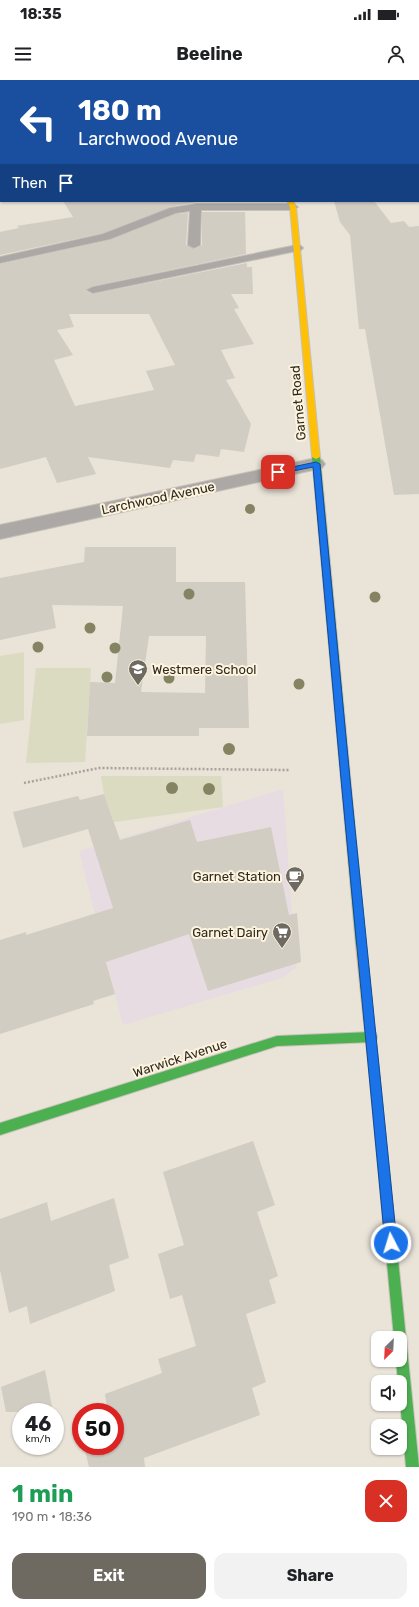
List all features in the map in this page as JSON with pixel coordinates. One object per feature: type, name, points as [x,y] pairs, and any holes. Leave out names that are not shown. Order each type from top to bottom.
[{"type":"main road","name":"Garnet Road","points":[[292,203],[345,779],[372,1038],[399,1331]]},
{"type":"main road","name":"Warwick Avenue","points":[[0,1129],[277,1041],[372,1038]]},
{"type":"main road","name":"Garnet Road","points":[[403,1367],[413,1467]]},
{"type":"street","name":"Larchwood Avenue","points":[[0,532],[316,464]]},
{"type":"lane","points":[[0,260],[106,236],[140,225],[174,210],[196,207],[292,203]]},
{"type":"lane","points":[[194,245],[196,207]]},
{"type":"lane","points":[[93,290],[297,248]]},
{"type":"path","points":[[24,783],[99,768],[289,770]]},
{"type":"shaded area","points":[[283,789],[296,968],[281,978],[123,1025],[79,851]]},
{"type":"green space","points":[[24,652],[24,720],[0,724],[0,656]]},
{"type":"green space","points":[[36,668],[91,668],[85,762],[26,763]]},
{"type":"green space","points":[[101,776],[221,776],[223,807],[114,822],[104,794]]},
{"type":"building","points":[[64,202],[196,202],[170,207],[103,233],[0,255],[0,232],[19,228],[17,226],[73,217]]},
{"type":"building","points":[[334,202],[375,202],[391,223],[404,221],[409,227],[419,226],[419,494],[394,495],[365,329],[359,329],[350,235],[340,222]]},
{"type":"building","points":[[202,212],[245,212],[246,254],[93,286],[86,291],[93,294],[247,263],[247,267],[252,267],[253,294],[231,294],[239,308],[234,309],[254,344],[221,350],[235,378],[226,380],[251,424],[244,452],[221,449],[219,457],[196,454],[194,462],[173,460],[170,468],[88,457],[96,474],[57,483],[46,457],[0,469],[0,264],[110,240],[176,214],[188,213],[186,245],[195,249],[202,245]],"holes":[[[69,314],[149,314],[175,365],[146,371],[154,390],[75,406],[54,360],[73,355],[57,330],[74,327]]]},
{"type":"building","points":[[85,547],[176,547],[176,582],[245,582],[249,728],[199,728],[199,736],[87,736],[90,682],[115,683],[123,606],[52,605],[56,628],[0,640],[0,578],[84,562]],"holes":[[[149,636],[206,636],[205,693],[141,692]]]},
{"type":"building","points":[[104,794],[120,840],[190,820],[197,842],[271,827],[289,915],[297,913],[301,962],[208,991],[189,934],[106,962],[115,994],[93,1001],[94,1004],[0,1034],[0,940],[26,932],[26,935],[113,908],[88,829],[23,848],[13,812],[78,796],[80,800]]},
{"type":"building","points":[[253,1141],[275,1205],[257,1212],[278,1276],[269,1280],[276,1303],[246,1314],[266,1382],[252,1388],[260,1415],[144,1458],[145,1467],[89,1467],[86,1455],[124,1455],[124,1403],[106,1403],[105,1394],[162,1373],[158,1359],[196,1346],[182,1295],[170,1299],[158,1254],[184,1245],[163,1172]]},
{"type":"building","points":[[114,1198],[129,1258],[109,1265],[115,1291],[30,1324],[27,1306],[9,1313],[0,1270],[0,1219],[47,1202],[51,1221]]},
{"type":"building","points":[[45,1370],[51,1403],[12,1403],[12,1412],[6,1412],[1,1387]]},
{"type":"traffic: fast","points":[[316,457],[361,946]]},
{"type":"traffic: fast","points":[[0,1129],[277,1041],[372,1037]]},
{"type":"traffic: fast","points":[[374,1071],[399,1331]]},
{"type":"traffic: fast","points":[[403,1367],[413,1467]]},
{"type":"traffic: slow","points":[[290,202],[293,207],[316,457]]},
{"type":"traffic: slow","points":[[361,946],[374,1071]]},
{"type":"place","name":"Westmere School","points":[[138,686]]},
{"type":"place","name":"Garnet Station","points":[[295,893]]},
{"type":"place","name":"Garnet Dairy","points":[[282,949]]},
{"type":"route","points":[[278,472],[316,464],[341,720],[345,779],[372,1038],[391,1243]]}]
